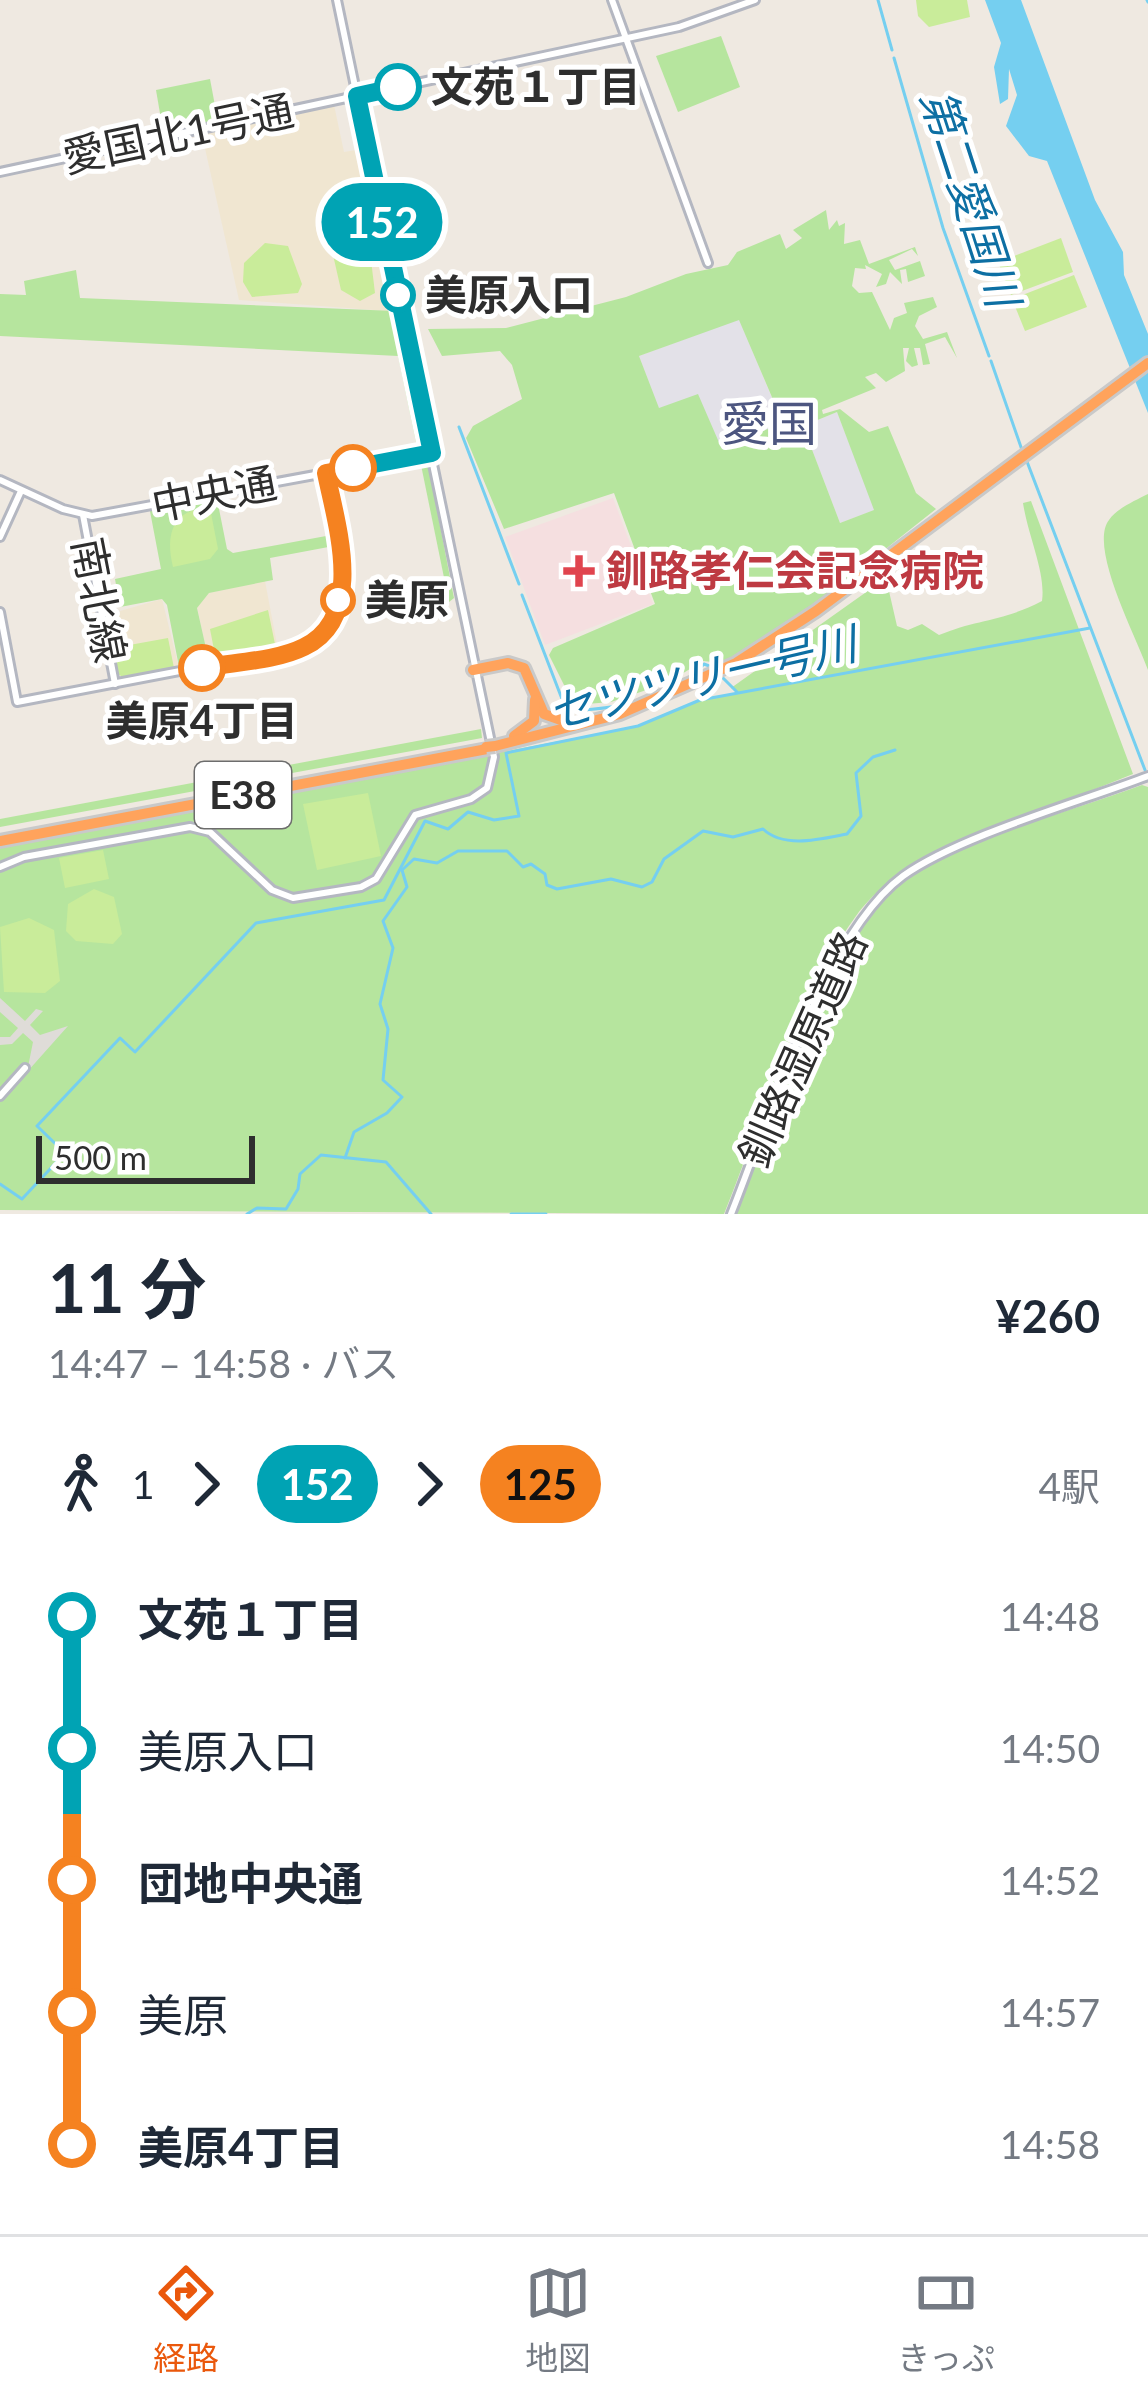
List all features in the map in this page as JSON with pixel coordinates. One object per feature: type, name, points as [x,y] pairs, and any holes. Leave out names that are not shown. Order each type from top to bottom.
[{"type":"highway","name":"E38","points":[[0,840],[621,718],[710,681],[791,633],[1148,365]]},
{"type":"highway","name":"E38","points":[[0,840],[490,746],[620,714],[679,692],[763,647],[1017,463]]},
{"type":"highway","points":[[475,669],[508,662],[524,668],[544,714],[562,724],[620,714]]},
{"type":"highway","points":[[475,669],[513,666],[532,684],[536,709],[531,726],[490,746]]},
{"type":"street","points":[[0,867],[24,857],[190,826],[210,832],[282,896],[361,886],[386,869],[415,815],[471,800],[487,788],[494,764],[337,0]]},
{"type":"street","points":[[612,0],[708,263]]},
{"type":"street","name":"愛国北1号通","points":[[0,172],[623,38],[755,0]]},
{"type":"street","name":"中央通","points":[[83,515],[431,454]]},
{"type":"street","points":[[0,612],[17,702],[296,650],[321,635],[335,608],[343,571],[326,473]]},
{"type":"street","points":[[0,480],[83,515]]},
{"type":"street","points":[[0,537],[21,490]]},
{"type":"street","name":"南北線","points":[[83,515],[115,684]]},
{"type":"street","name":"釧路湿原道路","points":[[731,1214],[835,959],[869,908],[903,877],[937,857],[1148,776]]},
{"type":"street","points":[[0,1096],[26,1068]]},
{"type":"shaded area","points":[[334,105],[344,152],[362,149],[387,311],[239,300],[202,135]]},
{"type":"shaded area","points":[[739,319],[783,424],[721,447],[659,409],[639,356]]},
{"type":"shaded area","points":[[837,412],[875,510],[840,523],[803,426]]},
{"type":"shaded area","name":"釧路孝仁会記念病院","points":[[613,498],[653,604],[545,645],[505,537]]},
{"type":"shaded area","points":[[265,581],[278,650],[209,663],[197,607],[209,593]]},
{"type":"shaded area","points":[[162,599],[179,668],[122,679],[106,615]]},
{"type":"shaded area","points":[[0,998],[25,1021],[36,1009],[43,1011],[30,1025],[40,1035],[68,1026],[27,1072],[33,1042],[23,1033],[12,1044],[0,1045],[0,1037],[10,1037],[18,1028],[0,1012]]},
{"type":"green space","points":[[916,0],[967,0],[970,17],[929,27],[918,16]]},
{"type":"green space","points":[[721,36],[740,87],[678,112],[656,56]]},
{"type":"green space","points":[[210,79],[218,122],[163,131],[156,90]]},
{"type":"green space","points":[[826,210],[829,230],[837,220],[839,226],[845,223],[844,244],[860,240],[869,264],[915,247],[918,256],[912,249],[889,260],[895,270],[920,261],[925,276],[908,282],[906,269],[900,270],[902,284],[890,272],[886,284],[876,287],[882,274],[865,265],[866,269],[855,268],[852,286],[859,293],[872,292],[890,330],[894,318],[907,313],[904,303],[933,297],[937,307],[919,316],[915,326],[923,339],[947,332],[957,358],[945,337],[925,344],[930,364],[923,365],[920,348],[914,348],[918,365],[912,367],[906,361],[909,348],[903,348],[905,371],[886,382],[876,373],[865,377],[876,388],[822,410],[823,414],[840,409],[869,432],[888,426],[916,493],[936,509],[796,620],[722,663],[703,661],[667,683],[611,702],[574,705],[549,655],[553,648],[655,604],[614,493],[504,529],[466,438],[473,426],[522,399],[512,365],[500,351],[442,356],[428,329],[506,328],[626,297],[686,274],[728,265],[737,252],[780,234],[786,249],[802,238],[793,230]],"holes":[[[739,320],[783,423],[721,447],[698,394],[659,408],[639,356]],[[837,412],[874,510],[840,523],[803,426]]]},
{"type":"green space","points":[[350,227],[368,235],[375,293],[360,301],[341,290],[331,246],[337,232]]},
{"type":"green space","points":[[1061,238],[1073,272],[1011,295],[998,262]]},
{"type":"green space","points":[[265,243],[288,246],[302,284],[298,293],[252,297],[243,282],[244,263]]},
{"type":"green space","points":[[76,270],[80,298],[395,311],[425,448],[418,452],[398,356],[0,336],[0,294],[26,295],[24,281]]},
{"type":"green space","points":[[1074,275],[1087,307],[1025,331],[1012,299]]},
{"type":"green space","points":[[420,460],[428,463],[454,598],[449,602]]},
{"type":"green space","points":[[216,494],[227,549],[233,553],[337,534],[339,545],[270,558],[273,580],[209,593],[197,608],[210,666],[180,672],[167,605],[162,599],[120,607],[115,579],[161,569],[149,506]]},
{"type":"green space","points":[[1148,494],[1148,670],[1109,571],[1104,533],[1116,512]]},
{"type":"green space","points":[[1031,501],[1133,774],[935,853],[892,880],[864,906],[835,947],[799,1020],[724,1214],[0,1210],[0,847],[638,726],[700,700],[740,693],[731,688],[886,578],[897,626],[908,630],[922,624],[939,635],[1014,613],[1042,601],[1023,503]]},
{"type":"green space","points":[[210,508],[218,549],[210,559],[173,567],[171,534],[179,518]]},
{"type":"green space","points":[[268,610],[275,644],[270,650],[216,660],[210,629]]},
{"type":"green space","points":[[168,638],[174,668],[124,678],[118,674],[113,648]]},
{"type":"green space","points":[[481,729],[482,738],[0,827],[0,819]]},
{"type":"green space","points":[[1142,785],[1148,787],[1148,1214],[736,1214],[828,983],[880,903],[911,876],[964,848]]},
{"type":"green space","points":[[368,793],[381,856],[317,870],[303,804]]},
{"type":"green space","points":[[103,850],[109,879],[65,888],[59,858]]},
{"type":"green space","points":[[94,889],[114,897],[122,934],[113,944],[76,941],[66,931],[68,904]]},
{"type":"green space","points":[[29,918],[54,930],[60,981],[45,993],[4,992],[0,927]]},
{"type":"water","points":[[985,0],[1021,0],[1095,200],[1123,252],[1124,275],[1148,334],[1148,413],[1047,161],[1029,156],[1006,126],[1017,95],[1009,69],[1008,99],[1000,104],[994,67],[1001,43]]},
{"type":"waterway","name":"第二愛国川","points":[[878,0],[892,50]]},
{"type":"waterway","name":"第二愛国川","points":[[894,58],[943,228],[989,356]]},
{"type":"waterway","name":"第二愛国川","points":[[991,361],[1022,450]]},
{"type":"waterway","points":[[459,427],[519,584]]},
{"type":"waterway","name":"第二愛国川","points":[[1026,459],[1145,770]]},
{"type":"waterway","points":[[522,595],[567,712],[634,702]]},
{"type":"waterway","name":"セツツリ一号川","points":[[0,1184],[22,1199],[65,1153],[37,1126],[120,1038],[135,1052],[256,923],[384,900],[425,821],[448,829],[468,812],[494,820],[519,816],[506,753],[638,726],[700,700],[1090,628]]},
{"type":"waterway","points":[[692,676],[704,664],[717,669]]},
{"type":"waterway","points":[[722,677],[737,692]]},
{"type":"waterway","points":[[345,1158],[354,1132],[387,1113],[402,1097],[383,1080],[388,1029],[380,1004],[393,948],[383,921],[407,887],[402,870],[414,859],[437,863],[458,851],[507,851],[523,867],[531,864],[545,874],[547,885],[557,889],[611,879],[642,887],[652,882],[664,859],[703,831],[733,837],[763,829],[792,841],[847,834],[861,816],[856,773],[873,757],[895,750]]},
{"type":"waterway","points":[[247,1214],[257,1208],[286,1209],[298,1189],[300,1174],[321,1155],[386,1162],[431,1214]]},
{"type":"waterway","points":[[511,1214],[546,1214]]},
{"type":"bus line","name":"152","points":[[353,468],[432,453],[357,96],[398,87]]},
{"type":"bus line","name":"125","points":[[202,668],[306,647],[324,631],[340,594],[343,571],[326,473],[353,468]]},
{"type":"place","name":"文苑１丁目","points":[[398,87]]},
{"type":"place","name":"美原入口","points":[[398,295]]},
{"type":"place","name":"釧路孝仁会記念病院","points":[[579,571]]},
{"type":"place","name":"美原","points":[[338,600]]},
{"type":"place","name":"美原4丁目","points":[[202,668]]},
{"type":"district","name":"愛国","points":[[769,424]]}]
